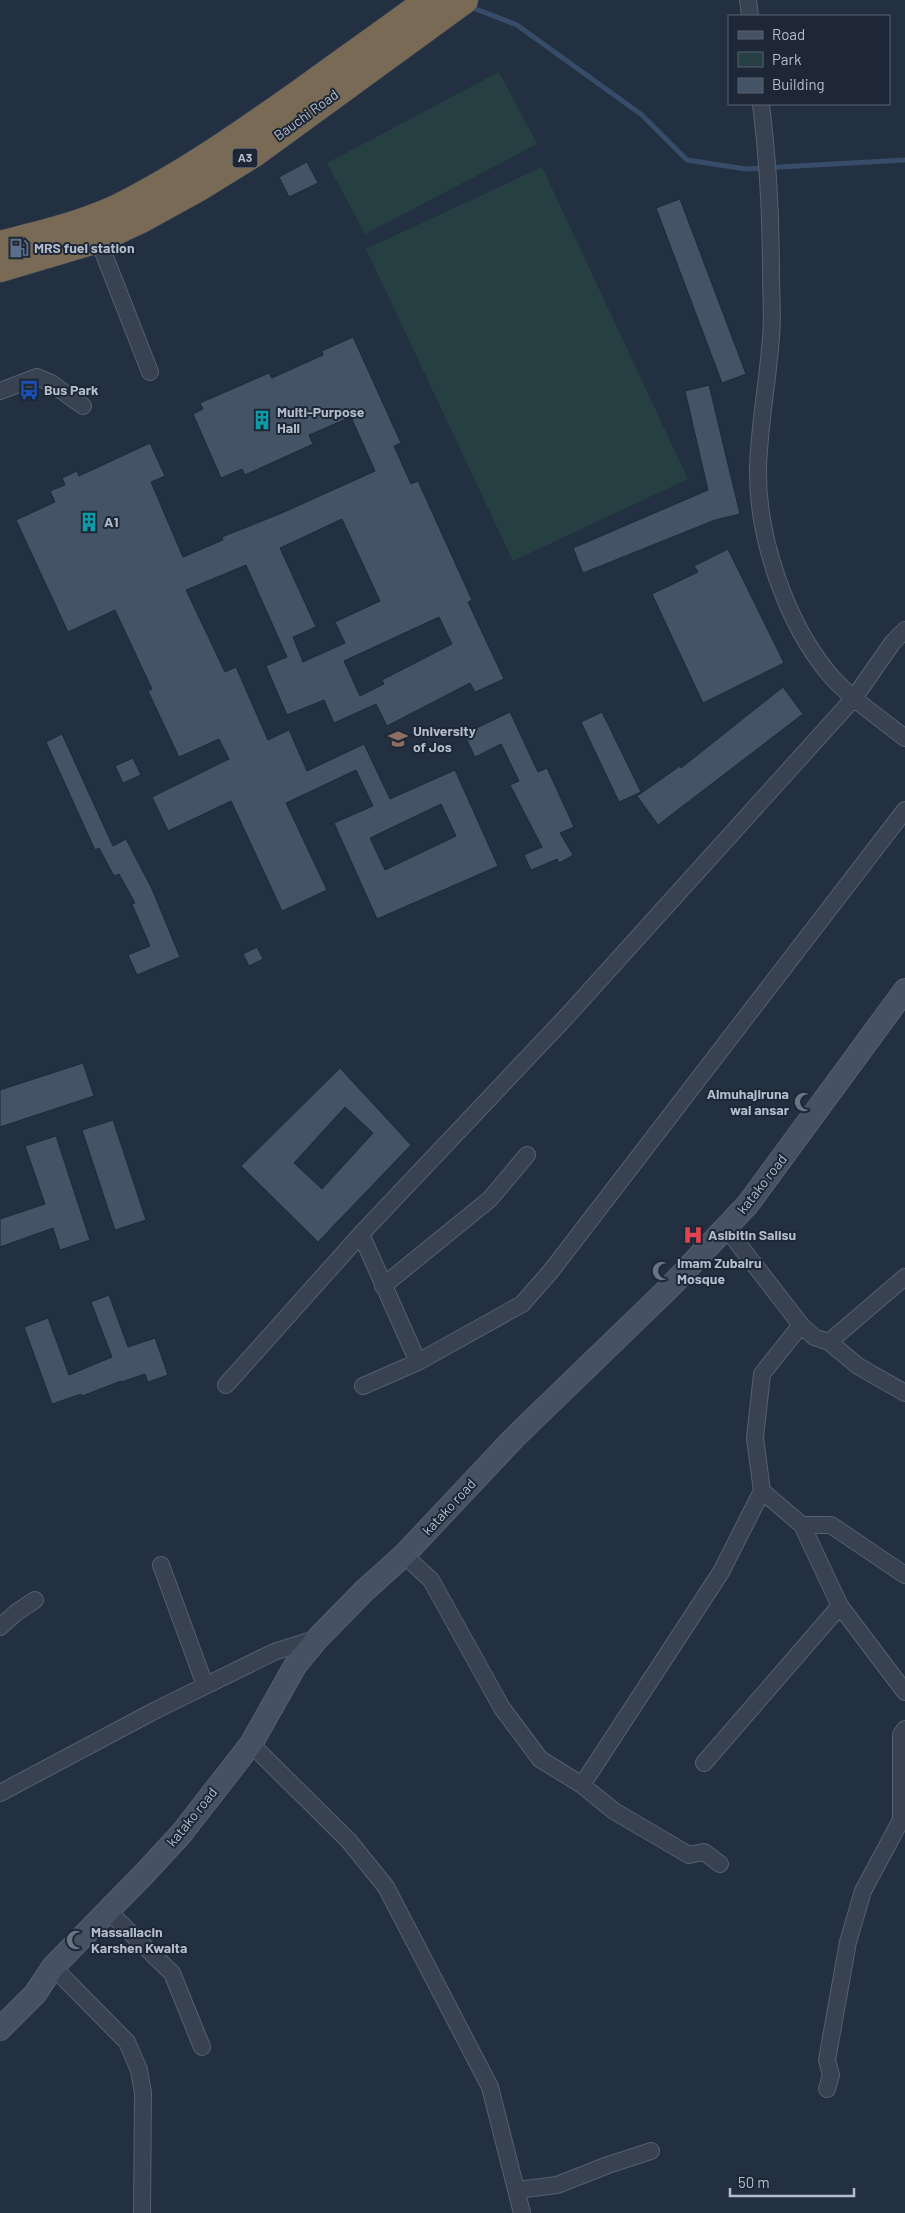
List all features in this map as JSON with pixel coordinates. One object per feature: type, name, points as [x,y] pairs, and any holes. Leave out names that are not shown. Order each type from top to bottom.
[{"type":"highway","name":"Bauchi Road","points":[[0,245],[81,222],[116,209],[153,188],[244,133],[429,0]]},
{"type":"highway","name":"Bauchi Road","points":[[0,268],[98,239],[141,219],[191,192],[254,153],[464,0]]},
{"type":"street","points":[[748,0],[750,15]]},
{"type":"street","points":[[761,105],[769,199],[772,336],[758,467],[761,510],[770,560],[791,610],[808,642],[829,673],[854,698],[905,738]]},
{"type":"street","points":[[98,239],[150,372]]},
{"type":"street","points":[[0,391],[37,377],[51,383],[83,406]]},
{"type":"street","points":[[226,1385],[361,1234],[567,1016],[854,698],[893,642],[905,630]]},
{"type":"street","points":[[363,1386],[418,1362],[522,1304],[551,1271],[905,810]]},
{"type":"street","name":"katako road","points":[[0,2029],[35,1994],[53,1967],[181,1834],[251,1744],[295,1666],[318,1638],[364,1591],[404,1555],[514,1438],[670,1287],[748,1204],[905,990]]},
{"type":"street","points":[[383,1286],[490,1199],[527,1155]]},
{"type":"street","points":[[726,1228],[801,1325],[814,1337],[829,1342],[858,1366],[905,1393]]},
{"type":"street","points":[[361,1234],[418,1362]]},
{"type":"street","points":[[829,1342],[905,1277]]},
{"type":"street","points":[[582,1785],[721,1572],[762,1491],[754,1438],[762,1374],[801,1325]]},
{"type":"street","points":[[762,1491],[802,1525],[840,1606],[905,1692]]},
{"type":"street","points":[[802,1525],[831,1525],[905,1575]]},
{"type":"street","points":[[404,1555],[431,1580],[502,1708],[540,1759],[582,1785],[614,1812],[689,1855],[704,1852],[720,1864]]},
{"type":"street","points":[[161,1565],[206,1686]]},
{"type":"street","points":[[0,1627],[35,1600]]},
{"type":"street","points":[[704,1763],[840,1606]]},
{"type":"street","points":[[0,1793],[274,1652],[318,1638]]},
{"type":"street","points":[[827,2089],[831,2074],[828,2060],[848,1942],[863,1890],[902,1820],[901,1734],[905,1729]]},
{"type":"street","points":[[251,1744],[349,1841],[386,1887],[490,2088],[522,2213]]},
{"type":"street","points":[[108,1911],[172,1973],[202,2047]]},
{"type":"street","points":[[53,1967],[127,2042],[139,2070],[143,2093],[142,2213]]},
{"type":"street","points":[[517,2190],[557,2184],[608,2164],[651,2151]]},
{"type":"green space","points":[[499,72],[537,144],[365,234],[327,163]]},
{"type":"green space","points":[[542,167],[688,479],[513,561],[366,249]]},
{"type":"building","points":[[307,162],[318,183],[289,197],[279,177]]},
{"type":"building","points":[[680,199],[746,374],[722,383],[656,208]]},
{"type":"building","points":[[353,337],[401,443],[394,446],[411,484],[418,481],[472,600],[468,602],[504,679],[475,692],[470,683],[387,726],[376,704],[334,723],[324,700],[287,715],[266,666],[287,657],[246,565],[186,590],[225,672],[236,667],[268,740],[289,730],[307,771],[364,744],[390,799],[455,770],[498,866],[377,919],[334,823],[373,806],[356,770],[286,803],[327,890],[282,911],[231,801],[168,831],[152,797],[229,759],[219,739],[179,757],[148,691],[152,689],[115,610],[68,632],[16,520],[55,502],[50,491],[65,485],[62,478],[77,471],[79,476],[150,443],[165,476],[151,482],[183,557],[223,540],[222,537],[282,513],[375,471],[351,417],[309,435],[313,444],[245,475],[242,469],[221,478],[193,414],[203,409],[200,403],[269,373],[272,378],[323,355],[322,351]],"holes":[[[342,519],[380,601],[335,622],[345,643],[303,662],[293,637],[316,627],[280,548]],[[439,617],[452,644],[382,680],[384,684],[360,696],[344,661]],[[441,804],[456,836],[385,870],[370,838]]]},
{"type":"building","points":[[709,385],[740,514],[715,520],[583,573],[573,548],[708,490],[685,391]]},
{"type":"building","points":[[728,549],[784,663],[703,703],[652,594],[698,572],[694,566]]},
{"type":"building","points":[[783,687],[803,714],[658,825],[637,796],[680,766],[681,768]]},
{"type":"building","points":[[510,712],[538,772],[547,768],[574,827],[560,833],[573,855],[559,863],[557,859],[531,870],[524,855],[542,847],[510,785],[519,781],[501,744],[475,757],[464,734]]},
{"type":"building","points":[[602,712],[641,792],[619,802],[581,722]]},
{"type":"building","points":[[62,734],[113,846],[126,839],[152,889],[180,957],[137,975],[128,955],[150,946],[132,904],[135,903],[119,874],[114,876],[99,848],[95,850],[46,742]]},
{"type":"building","points":[[133,758],[141,775],[123,783],[115,766]]},
{"type":"building","points":[[257,947],[263,959],[249,966],[243,954]]},
{"type":"building","points":[[83,1063],[94,1096],[0,1127],[0,1090]]},
{"type":"building","points":[[340,1068],[411,1145],[318,1242],[241,1166]],"holes":[[[345,1107],[373,1133],[322,1189],[294,1163]]]},
{"type":"building","points":[[113,1120],[146,1220],[115,1230],[82,1130]]},
{"type":"building","points":[[56,1136],[90,1240],[60,1250],[53,1228],[0,1247],[0,1219],[45,1204],[25,1146]]},
{"type":"building","points":[[109,1295],[128,1347],[155,1338],[168,1375],[148,1382],[145,1374],[82,1396],[81,1394],[52,1404],[24,1327],[48,1318],[69,1375],[112,1357],[91,1302]]},
{"type":"waterway","points":[[468,6],[517,25],[642,115],[687,160],[746,169],[905,160]]},
{"type":"place","name":"MRS fuel station","points":[[19,248]]},
{"type":"place","name":"Bus Park","points":[[29,390]]},
{"type":"place","name":"Multi-Purpose Hall","points":[[262,420]]},
{"type":"place","name":"A1","points":[[89,522]]},
{"type":"place","name":"University of Jos","points":[[398,739]]},
{"type":"place","name":"Almuhajiruna wal ansar","points":[[804,1102]]},
{"type":"place","name":"Asibitin Salisu","points":[[693,1235]]},
{"type":"place","name":"Imam Zubairu Mosque","points":[[662,1271]]},
{"type":"place","name":"Massallacin Karshen Kwalta","points":[[76,1940]]}]
